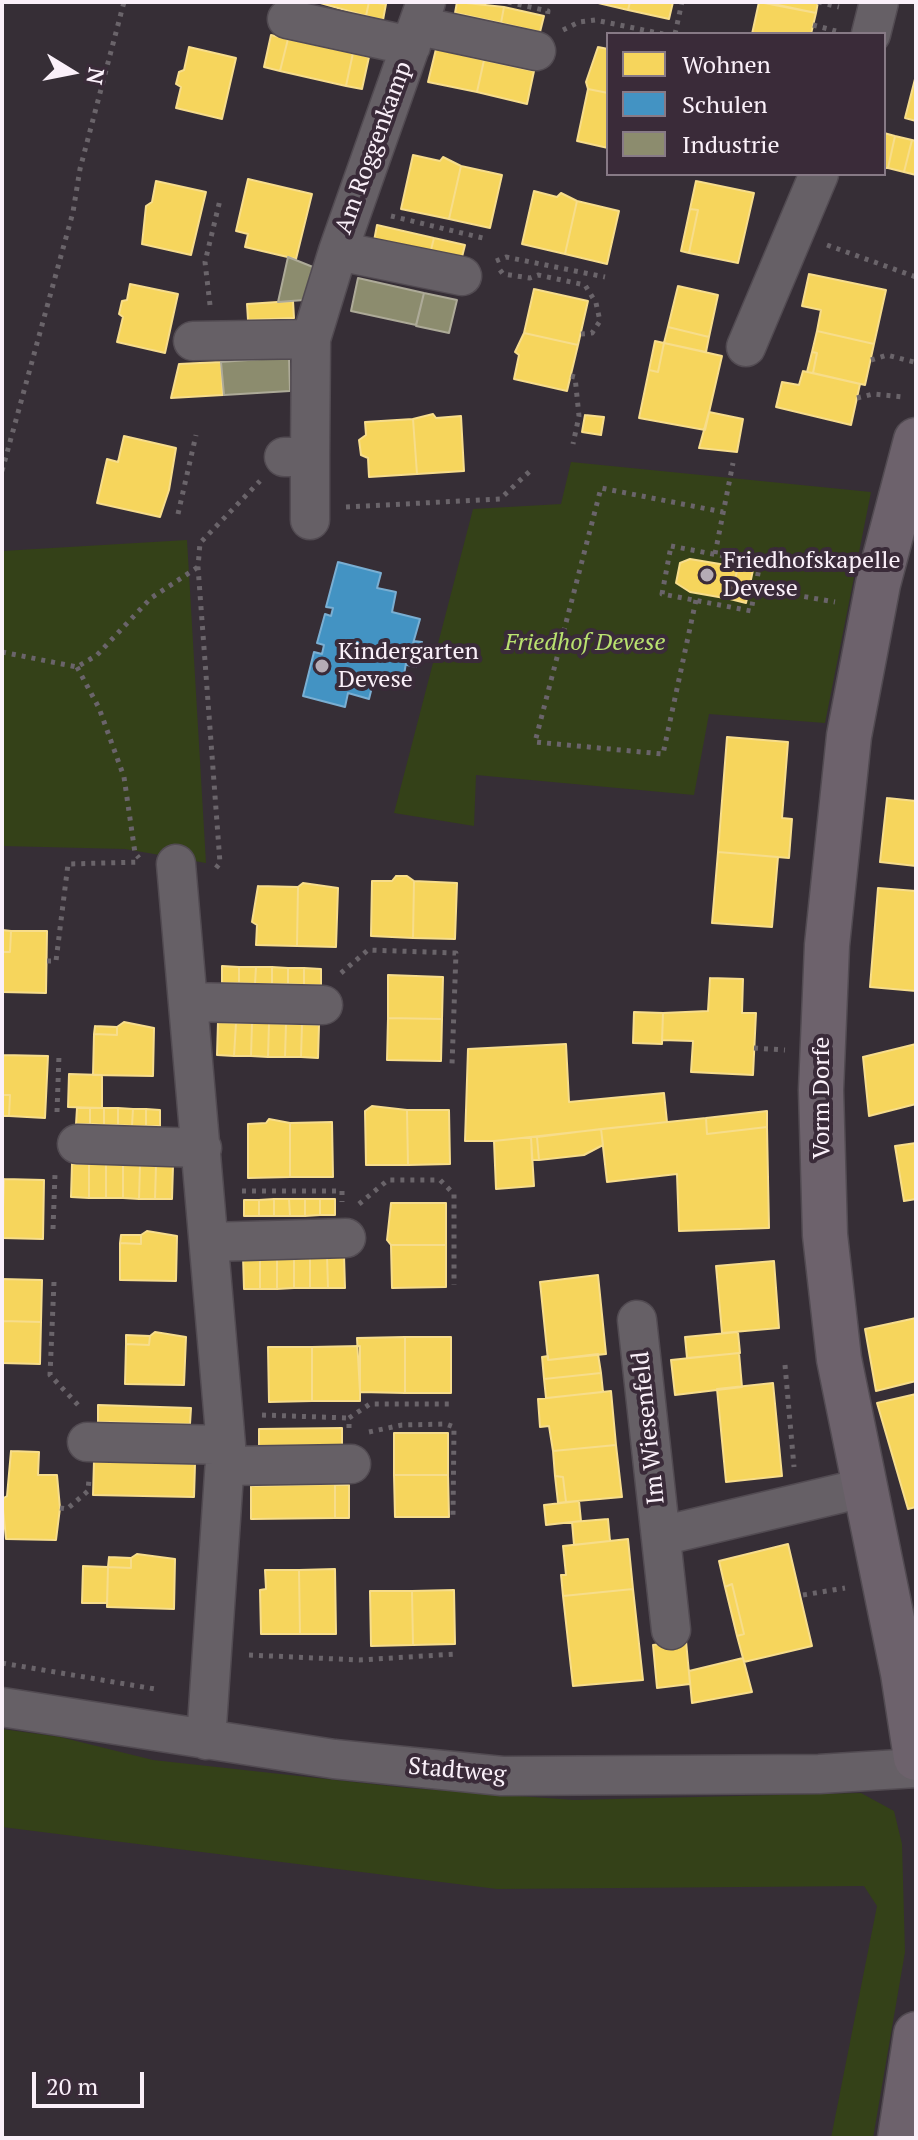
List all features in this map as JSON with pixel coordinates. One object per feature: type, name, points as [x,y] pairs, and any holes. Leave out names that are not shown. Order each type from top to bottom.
[{"type":"main road","name":"Vorm Dorfe","points":[[916,440],[878,584],[849,736],[834,869],[821,1039],[821,1145],[827,1252],[839,1359],[903,1673],[916,1758]]},
{"type":"main road","points":[[900,2138],[916,2034]]},
{"type":"street","points":[[872,32],[879,2]]},
{"type":"street","name":"Am Roggenkamp","points":[[287,19],[419,25],[536,51]]},
{"type":"street","name":"Am Roggenkamp","points":[[310,515],[297,457],[311,339],[353,207],[419,25]]},
{"type":"street","points":[[746,347],[818,176]]},
{"type":"street","name":"Am Roggenkamp","points":[[338,251],[478,269]]},
{"type":"street","points":[[203,340],[311,339]]},
{"type":"street","points":[[159,863],[181,916],[224,1400],[226,1456],[206,1740]]},
{"type":"street","points":[[189,1002],[323,1005]]},
{"type":"street","points":[[77,1144],[202,1148]]},
{"type":"street","points":[[210,1242],[343,1232]]},
{"type":"street","name":"Im Wiesenfeld","points":[[637,1320],[671,1630]]},
{"type":"street","points":[[99,1442],[226,1456],[347,1459]]},
{"type":"street","name":"Im Wiesenfeld","points":[[661,1536],[863,1488]]},
{"type":"street","name":"Stadtweg","points":[[2,1707],[334,1759],[502,1776],[819,1774],[916,1768]]},
{"type":"path","points":[[2,471],[73,212],[80,169],[124,2]]},
{"type":"path","points":[[675,32],[682,2]]},
{"type":"path","points":[[818,2],[830,5]]},
{"type":"path","points":[[536,51],[579,22],[595,20],[653,32]]},
{"type":"path","points":[[813,25],[828,29]]},
{"type":"path","points":[[203,340],[205,262],[220,200]]},
{"type":"path","points":[[353,207],[487,239]]},
{"type":"path","points":[[794,233],[916,277]]},
{"type":"path","points":[[478,269],[506,257],[605,277]]},
{"type":"path","points":[[478,269],[530,278],[538,275],[585,285],[596,303],[600,321],[592,333],[581,334]]},
{"type":"path","points":[[871,360],[887,355],[914,362]]},
{"type":"path","points":[[571,376],[575,377],[579,416],[573,444]]},
{"type":"path","points":[[857,398],[873,394],[903,397]]},
{"type":"path","points":[[178,514],[196,435]]},
{"type":"path","points":[[181,916],[220,863],[198,567],[200,543],[297,457]]},
{"type":"path","points":[[715,554],[733,463]]},
{"type":"path","points":[[310,515],[500,499],[530,471]]},
{"type":"path","points":[[696,600],[663,754],[535,742],[601,488],[723,512]]},
{"type":"path","points":[[671,546],[715,554],[760,563],[751,611],[662,594],[671,546]]},
{"type":"path","points":[[2,652],[77,667],[97,655],[151,598],[198,567]]},
{"type":"path","points":[[755,588],[841,603]]},
{"type":"path","points":[[77,667],[99,708],[124,777],[135,853],[159,863],[181,916]]},
{"type":"path","points":[[47,961],[56,961],[68,864],[159,863]]},
{"type":"path","points":[[368,950],[456,953],[452,1065]]},
{"type":"path","points":[[754,1048],[800,1052]]},
{"type":"path","points":[[343,1232],[388,1180],[440,1180],[454,1194],[454,1285]]},
{"type":"path","points":[[205,1191],[342,1191],[343,1232]]},
{"type":"path","points":[[54,1282],[50,1375],[99,1442]]},
{"type":"path","points":[[785,1365],[796,1480]]},
{"type":"path","points":[[224,1400],[265,1416],[349,1418],[370,1404],[450,1404]]},
{"type":"path","points":[[347,1459],[349,1418]]},
{"type":"path","points":[[347,1459],[372,1429],[451,1425],[455,1430],[453,1515]]},
{"type":"path","points":[[213,1652],[359,1660],[456,1654]]},
{"type":"path","points":[[2,1663],[210,1699]]},
{"type":"green space","name":"Friedhof Devese","points":[[571,462],[871,492],[825,723],[709,714],[694,795],[476,775],[474,826],[394,813],[473,509],[561,504]]},
{"type":"green space","points":[[187,540],[206,863],[125,849],[2,846],[2,551]]},
{"type":"green space","points":[[2,1729],[60,1737],[153,1760],[408,1788],[574,1800],[861,1793],[894,1811],[902,1844],[905,1952],[873,2138],[831,2138],[877,1906],[864,1886],[497,1889],[2,1827]]},
{"type":"building: Wohnen","points":[[317,2],[369,2],[366,16]]},
{"type":"building: Wohnen","points":[[369,2],[386,4],[383,20],[366,16]]},
{"type":"building: Wohnen","points":[[457,2],[504,7],[501,23],[455,13]]},
{"type":"building: Wohnen","points":[[594,2],[630,2],[628,10]]},
{"type":"building: Wohnen","points":[[630,2],[673,2],[669,19],[628,10]]},
{"type":"building: Wohnen","points":[[759,2],[816,13],[811,32],[752,32]]},
{"type":"building: Wohnen","points":[[764,2],[818,2],[816,13]]},
{"type":"building: Wohnen","points":[[504,7],[544,16],[540,32],[501,23]]},
{"type":"building: Wohnen","points":[[271,35],[288,39],[280,71],[264,67]]},
{"type":"building: Wohnen","points":[[288,39],[353,53],[346,86],[280,71]]},
{"type":"building: Wohnen","points":[[189,47],[236,58],[222,119],[176,108],[181,87],[176,84],[179,72],[184,70]]},
{"type":"building: Wohnen","points":[[598,47],[606,49],[606,93],[588,89],[586,82]]},
{"type":"building: Wohnen","points":[[436,49],[484,60],[477,92],[428,82]]},
{"type":"building: Wohnen","points":[[353,53],[369,57],[362,89],[346,86]]},
{"type":"building: Wohnen","points":[[484,60],[534,71],[527,104],[477,92]]},
{"type":"building: Wohnen","points":[[916,79],[916,121],[905,118]]},
{"type":"building: Wohnen","points":[[588,89],[606,93],[606,148],[577,141]]},
{"type":"building: Wohnen","points":[[886,134],[895,136],[886,168]]},
{"type":"building: Wohnen","points":[[895,136],[912,140],[904,172],[888,168]]},
{"type":"building: Wohnen","points":[[912,140],[916,141],[916,175],[904,172]]},
{"type":"building: Wohnen","points":[[413,155],[440,161],[443,157],[461,166],[449,219],[401,209]]},
{"type":"building: Wohnen","points":[[461,166],[502,175],[490,228],[449,219]]},
{"type":"building: Wohnen","points":[[248,179],[312,194],[296,259],[245,247],[248,234],[236,231]]},
{"type":"building: Wohnen","points":[[156,181],[206,192],[191,255],[142,244],[146,206],[152,202]]},
{"type":"building: Wohnen","points":[[696,181],[754,193],[738,263],[689,253],[698,210],[690,209]]},
{"type":"building: Wohnen","points":[[534,191],[557,197],[561,193],[577,201],[565,254],[522,244]]},
{"type":"building: Wohnen","points":[[577,201],[619,211],[607,264],[565,254]]},
{"type":"building: Wohnen","points":[[690,209],[698,210],[689,253],[681,251]]},
{"type":"building: Wohnen","points":[[377,225],[434,238],[430,254],[374,241]]},
{"type":"building: Wohnen","points":[[434,238],[465,245],[461,261],[430,254]]},
{"type":"building: Wohnen","points":[[809,274],[886,290],[874,344],[817,331],[821,310],[802,306]]},
{"type":"building: Wohnen","points":[[130,284],[178,294],[165,353],[117,342],[123,317],[119,314],[122,301],[127,300]]},
{"type":"building: Wohnen","points":[[678,286],[718,295],[709,337],[668,327]]},
{"type":"building: Wohnen","points":[[534,289],[588,301],[578,345],[524,333]]},
{"type":"building: Wohnen","points":[[293,301],[294,318],[248,320],[247,304]]},
{"type":"building: Wohnen","points":[[668,327],[709,337],[706,352],[664,343]]},
{"type":"building: Wohnen","points":[[817,331],[874,344],[865,385],[813,373],[817,353],[812,352]]},
{"type":"building: Wohnen","points":[[524,333],[578,345],[567,391],[514,379],[519,355],[515,352]]},
{"type":"building: Wohnen","points":[[655,341],[664,343],[658,372],[649,370]]},
{"type":"building: Wohnen","points":[[664,343],[722,356],[705,430],[639,418],[649,370],[658,372]]},
{"type":"building: Wohnen","points":[[812,352],[817,353],[813,373],[807,372]]},
{"type":"building: Wohnen","points":[[221,362],[223,395],[171,398],[179,364]]},
{"type":"building: Wohnen","points":[[803,371],[860,384],[851,425],[776,407],[782,382],[799,385]]},
{"type":"building: Wohnen","points":[[709,412],[743,419],[737,452],[699,448]]},
{"type":"building: Wohnen","points":[[433,414],[436,418],[461,416],[464,471],[417,474],[413,419]]},
{"type":"building: Wohnen","points":[[585,415],[604,417],[601,435],[582,432]]},
{"type":"building: Wohnen","points":[[413,419],[417,474],[369,477],[368,458],[361,455],[359,440],[366,435],[365,422]]},
{"type":"building: Wohnen","points":[[124,436],[176,448],[169,490],[160,517],[97,503],[107,459],[118,462]]},
{"type":"building: Wohnen","name":"Friedhofskapelle Devese","points":[[690,559],[738,567],[730,599],[690,592],[676,583],[680,563]]},
{"type":"building: Wohnen","points":[[738,567],[753,570],[746,603],[730,599]]},
{"type":"building: Wohnen","points":[[727,737],[788,742],[782,818],[792,819],[789,858],[718,852]]},
{"type":"building: Wohnen","points":[[887,798],[916,801],[916,866],[880,862]]},
{"type":"building: Wohnen","points":[[718,852],[778,857],[772,927],[712,923]]},
{"type":"building: Wohnen","points":[[396,876],[407,876],[414,881],[413,938],[371,936],[372,881],[392,881]]},
{"type":"building: Wohnen","points":[[414,881],[457,883],[455,939],[413,938]]},
{"type":"building: Wohnen","points":[[303,883],[338,888],[336,947],[297,946],[298,887]]},
{"type":"building: Wohnen","points":[[258,886],[298,887],[297,946],[256,945],[257,925],[252,922]]},
{"type":"building: Wohnen","points":[[878,888],[916,891],[916,991],[870,987]]},
{"type":"building: Wohnen","points":[[2,930],[11,931],[10,952],[2,952]]},
{"type":"building: Wohnen","points":[[11,931],[47,931],[46,993],[2,992],[2,952],[10,952]]},
{"type":"building: Wohnen","points":[[222,966],[239,967],[239,983],[222,983]]},
{"type":"building: Wohnen","points":[[239,967],[256,967],[255,984],[239,983]]},
{"type":"building: Wohnen","points":[[256,967],[272,967],[272,984],[255,984]]},
{"type":"building: Wohnen","points":[[272,967],[288,968],[288,984],[272,984]]},
{"type":"building: Wohnen","points":[[288,968],[304,968],[304,985],[288,984]]},
{"type":"building: Wohnen","points":[[304,968],[321,969],[321,985],[304,985]]},
{"type":"building: Wohnen","points":[[388,975],[443,977],[442,1019],[388,1018]]},
{"type":"building: Wohnen","points":[[710,978],[743,979],[742,1013],[756,1013],[753,1075],[691,1072],[693,1041],[662,1040],[663,1013],[708,1011]]},
{"type":"building: Wohnen","points":[[634,1012],[663,1013],[662,1044],[633,1043]]},
{"type":"building: Wohnen","points":[[388,1018],[442,1019],[441,1061],[387,1060]]},
{"type":"building: Wohnen","points":[[124,1022],[154,1028],[153,1076],[93,1075],[94,1034],[117,1035],[117,1027]]},
{"type":"building: Wohnen","points":[[218,1022],[236,1023],[234,1056],[217,1055]]},
{"type":"building: Wohnen","points":[[236,1023],[252,1023],[251,1056],[234,1056]]},
{"type":"building: Wohnen","points":[[252,1023],[269,1023],[268,1057],[251,1056]]},
{"type":"building: Wohnen","points":[[269,1023],[286,1024],[285,1057],[268,1057]]},
{"type":"building: Wohnen","points":[[286,1024],[302,1024],[301,1057],[285,1057]]},
{"type":"building: Wohnen","points":[[302,1024],[319,1025],[318,1058],[301,1057]]},
{"type":"building: Wohnen","points":[[95,1026],[117,1027],[117,1035],[94,1034]]},
{"type":"building: Wohnen","points":[[566,1044],[569,1102],[664,1093],[667,1122],[494,1141],[465,1141],[468,1049]]},
{"type":"building: Wohnen","points":[[916,1044],[916,1104],[869,1116],[863,1057]]},
{"type":"building: Wohnen","points":[[3,1055],[48,1056],[45,1118],[9,1116],[10,1095],[2,1095]]},
{"type":"building: Wohnen","points":[[69,1074],[102,1075],[102,1108],[68,1107]]},
{"type":"building: Wohnen","points":[[2,1095],[10,1095],[9,1116],[2,1116]]},
{"type":"building: Wohnen","points":[[372,1106],[407,1110],[408,1165],[366,1165],[365,1111]]},
{"type":"building: Wohnen","points":[[77,1108],[90,1108],[90,1124],[76,1124]]},
{"type":"building: Wohnen","points":[[90,1108],[104,1108],[104,1125],[90,1124]]},
{"type":"building: Wohnen","points":[[104,1108],[118,1108],[118,1125],[104,1125]]},
{"type":"building: Wohnen","points":[[118,1108],[133,1109],[132,1126],[118,1125]]},
{"type":"building: Wohnen","points":[[133,1109],[146,1109],[146,1126],[132,1126]]},
{"type":"building: Wohnen","points":[[146,1109],[160,1110],[160,1126],[146,1126]]},
{"type":"building: Wohnen","points":[[407,1110],[449,1110],[450,1164],[408,1165]]},
{"type":"building: Wohnen","points":[[767,1111],[767,1127],[707,1134],[706,1118]]},
{"type":"building: Wohnen","points":[[706,1118],[707,1134],[767,1127],[769,1228],[679,1231],[677,1174],[607,1182],[601,1129]]},
{"type":"building: Wohnen","points":[[269,1119],[290,1123],[290,1177],[248,1178],[248,1124],[266,1123]]},
{"type":"building: Wohnen","points":[[332,1122],[333,1177],[290,1177],[290,1123]]},
{"type":"building: Wohnen","points":[[601,1129],[603,1145],[584,1155],[539,1160],[537,1137]]},
{"type":"building: Wohnen","points":[[531,1137],[534,1186],[496,1189],[494,1141]]},
{"type":"building: Wohnen","points":[[531,1137],[537,1137],[539,1160],[532,1160]]},
{"type":"building: Wohnen","points":[[916,1143],[916,1199],[904,1201],[895,1146]]},
{"type":"building: Wohnen","points":[[72,1164],[89,1164],[89,1198],[71,1197]]},
{"type":"building: Wohnen","points":[[89,1164],[106,1164],[106,1198],[89,1198]]},
{"type":"building: Wohnen","points":[[106,1164],[123,1165],[123,1198],[106,1198]]},
{"type":"building: Wohnen","points":[[123,1165],[140,1165],[139,1199],[123,1198]]},
{"type":"building: Wohnen","points":[[140,1165],[156,1166],[155,1199],[139,1199]]},
{"type":"building: Wohnen","points":[[156,1166],[173,1166],[172,1199],[155,1199]]},
{"type":"building: Wohnen","points":[[4,1179],[44,1180],[43,1239],[2,1238]]},
{"type":"building: Wohnen","points":[[274,1199],[289,1199],[290,1216],[274,1216]]},
{"type":"building: Wohnen","points":[[274,1199],[274,1216],[259,1216],[259,1200]]},
{"type":"building: Wohnen","points":[[289,1199],[305,1199],[305,1216],[290,1216]]},
{"type":"building: Wohnen","points":[[305,1199],[320,1199],[320,1215],[305,1216]]},
{"type":"building: Wohnen","points":[[320,1199],[335,1199],[335,1215],[320,1215]]},
{"type":"building: Wohnen","points":[[244,1200],[259,1200],[259,1216],[244,1216]]},
{"type":"building: Wohnen","points":[[391,1203],[446,1203],[446,1245],[391,1245],[387,1240]]},
{"type":"building: Wohnen","points":[[147,1231],[177,1236],[176,1281],[120,1280],[120,1243],[141,1244],[141,1235]]},
{"type":"building: Wohnen","points":[[121,1235],[141,1235],[141,1244],[120,1243]]},
{"type":"building: Wohnen","points":[[391,1245],[446,1245],[446,1287],[392,1288]]},
{"type":"building: Wohnen","points":[[277,1255],[294,1255],[294,1288],[277,1289]]},
{"type":"building: Wohnen","points":[[277,1255],[277,1289],[260,1289],[260,1256]]},
{"type":"building: Wohnen","points":[[294,1255],[310,1255],[310,1288],[294,1288]]},
{"type":"building: Wohnen","points":[[310,1255],[327,1255],[328,1288],[310,1288]]},
{"type":"building: Wohnen","points":[[327,1255],[344,1255],[345,1288],[328,1288]]},
{"type":"building: Wohnen","points":[[243,1256],[260,1256],[260,1289],[244,1289]]},
{"type":"building: Wohnen","points":[[774,1261],[779,1328],[722,1333],[716,1266]]},
{"type":"building: Wohnen","points":[[598,1275],[606,1354],[548,1360],[540,1282]]},
{"type":"building: Wohnen","points":[[2,1279],[42,1280],[41,1322],[2,1321]]},
{"type":"building: Wohnen","points":[[916,1318],[916,1381],[876,1391],[865,1329]]},
{"type":"building: Wohnen","points":[[2,1321],[41,1322],[40,1364],[2,1363]]},
{"type":"building: Wohnen","points":[[155,1332],[186,1337],[184,1385],[125,1384],[126,1344],[149,1345],[150,1336]]},
{"type":"building: Wohnen","points":[[738,1332],[740,1353],[687,1358],[685,1337]]},
{"type":"building: Wohnen","points":[[126,1335],[150,1336],[149,1345],[126,1344]]},
{"type":"building: Wohnen","points":[[405,1337],[405,1393],[360,1392],[357,1338]]},
{"type":"building: Wohnen","points":[[405,1337],[451,1337],[451,1393],[405,1393]]},
{"type":"building: Wohnen","points":[[360,1346],[360,1401],[312,1401],[312,1347]]},
{"type":"building: Wohnen","points":[[268,1347],[312,1347],[312,1401],[269,1402]]},
{"type":"building: Wohnen","points":[[739,1353],[742,1387],[675,1395],[671,1360]]},
{"type":"building: Wohnen","points":[[598,1354],[601,1373],[544,1379],[542,1357],[548,1356],[548,1360]]},
{"type":"building: Wohnen","points":[[601,1373],[603,1392],[546,1398],[544,1379]]},
{"type":"building: Wohnen","points":[[773,1383],[782,1476],[726,1482],[717,1389]]},
{"type":"building: Wohnen","points":[[611,1391],[616,1445],[553,1451],[549,1426],[540,1427],[538,1399]]},
{"type":"building: Wohnen","points":[[916,1394],[916,1507],[908,1509],[877,1403]]},
{"type":"building: Wohnen","points":[[98,1405],[191,1408],[190,1424],[98,1422]]},
{"type":"building: Wohnen","points":[[342,1428],[342,1445],[259,1446],[259,1429]]},
{"type":"building: Wohnen","points":[[394,1433],[448,1433],[448,1475],[394,1475]]},
{"type":"building: Wohnen","points":[[616,1445],[622,1497],[566,1502],[563,1477],[555,1476],[553,1451]]},
{"type":"building: Wohnen","points":[[11,1451],[39,1452],[38,1475],[57,1475],[60,1508],[56,1540],[6,1539],[2,1499],[7,1496]]},
{"type":"building: Wohnen","points":[[94,1461],[195,1464],[194,1497],[93,1495]]},
{"type":"building: Wohnen","points":[[394,1475],[448,1475],[449,1517],[395,1517]]},
{"type":"building: Wohnen","points":[[555,1476],[563,1477],[566,1502],[558,1503]]},
{"type":"building: Wohnen","points":[[335,1484],[335,1518],[251,1519],[251,1486]]},
{"type":"building: Wohnen","points":[[335,1485],[349,1485],[349,1518],[335,1518]]},
{"type":"building: Wohnen","points":[[579,1501],[581,1521],[546,1525],[544,1505]]},
{"type":"building: Wohnen","points":[[608,1519],[610,1541],[574,1545],[572,1522]]},
{"type":"building: Wohnen","points":[[628,1539],[633,1589],[563,1596],[561,1575],[566,1575],[563,1546]]},
{"type":"building: Wohnen","points":[[788,1544],[812,1646],[744,1662],[737,1636],[744,1634],[732,1584],[725,1587],[719,1561]]},
{"type":"building: Wohnen","points":[[137,1554],[175,1559],[174,1609],[107,1607],[108,1567],[131,1568],[131,1558]]},
{"type":"building: Wohnen","points":[[109,1557],[131,1558],[131,1568],[108,1567]]},
{"type":"building: Wohnen","points":[[83,1566],[108,1567],[107,1603],[82,1603]]},
{"type":"building: Wohnen","points":[[335,1569],[336,1634],[300,1634],[299,1570]]},
{"type":"building: Wohnen","points":[[265,1570],[299,1570],[300,1634],[261,1634],[260,1590],[266,1589]]},
{"type":"building: Wohnen","points":[[732,1584],[744,1634],[737,1636],[725,1587]]},
{"type":"building: Wohnen","points":[[633,1589],[643,1680],[573,1686],[563,1596]]},
{"type":"building: Wohnen","points":[[454,1590],[455,1644],[413,1645],[412,1591]]},
{"type":"building: Wohnen","points":[[370,1591],[412,1591],[413,1645],[371,1646]]},
{"type":"building: Wohnen","points":[[686,1641],[690,1684],[657,1688],[653,1645]]},
{"type":"building: Wohnen","points":[[743,1658],[752,1692],[692,1703],[689,1671]]},
{"type":"building: Schulen","points":[[338,562],[381,573],[377,588],[396,592],[392,612],[420,619],[412,647],[409,646],[402,686],[374,679],[369,699],[348,693],[345,707],[303,696],[314,652],[322,654],[324,645],[317,643],[325,614],[331,616],[333,608],[326,607]]},
{"type":"building: Schulen","points":[[414,641],[422,642],[416,667],[407,665],[409,646],[412,647]]},
{"type":"building: Industrie","points":[[288,257],[313,267],[304,300],[278,302]]},
{"type":"building: Industrie","points":[[358,278],[424,293],[416,325],[351,311]]},
{"type":"building: Industrie","points":[[424,293],[457,300],[449,333],[416,326]]},
{"type":"building: Industrie","points":[[289,357],[290,391],[224,395],[221,362]]},
{"type":"place","name":"Friedhofskapelle Devese","points":[[707,575]]},
{"type":"place","name":"Kindergarten Devese","points":[[322,666]]}]
